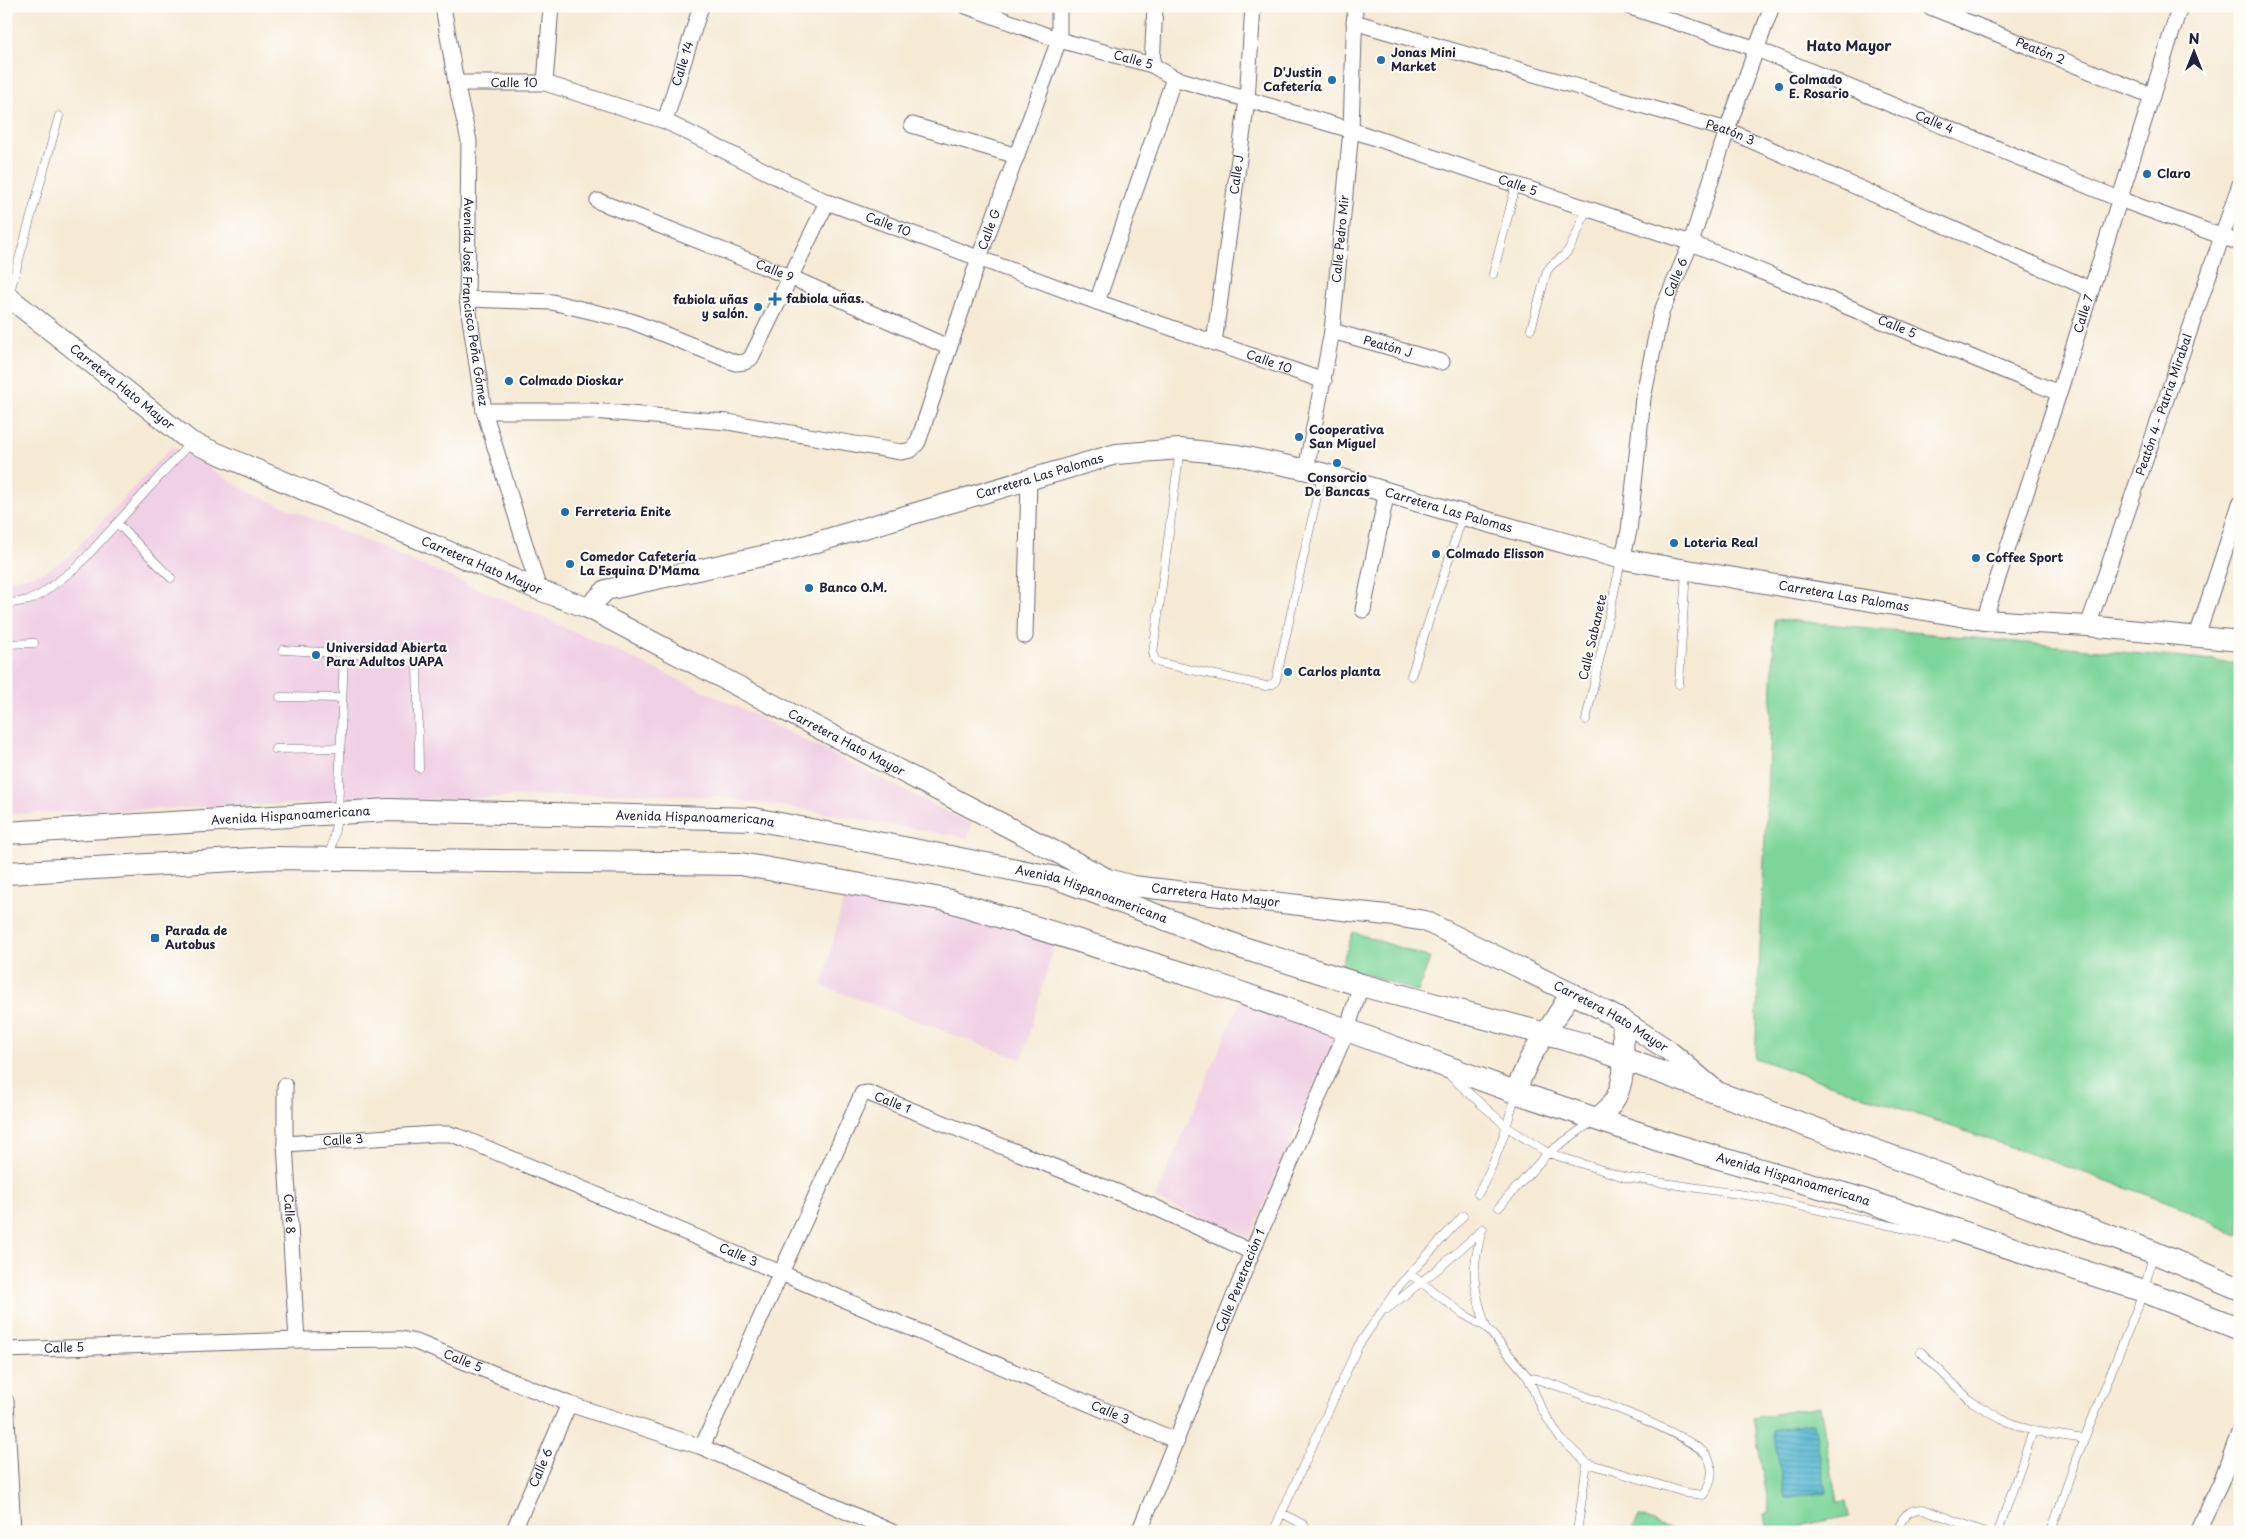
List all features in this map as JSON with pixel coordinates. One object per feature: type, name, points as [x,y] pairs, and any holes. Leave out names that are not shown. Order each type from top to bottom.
[{"type":"main road","name":"Avenida Hispanoamericana","points":[[6,833],[388,810],[754,819],[1057,878],[1240,947],[1361,985],[1544,1033],[1624,1059],[2153,1252],[2240,1289]]},
{"type":"main road","name":"Avenida Hispanoamericana","points":[[6,873],[271,858],[740,864],[947,900],[1195,977],[1516,1092],[1671,1144],[1851,1196],[2144,1291],[2240,1328]]},
{"type":"street","name":"Avenida José Francisco Peña Gómez","points":[[443,6],[456,83],[469,141],[467,299],[484,411],[539,590]]},
{"type":"street","points":[[545,83],[551,6]]},
{"type":"street","name":"Calle 14","points":[[665,121],[701,6]]},
{"type":"street","name":"Calle 5","points":[[966,6],[1059,40],[1152,65],[1174,78],[1351,130],[1691,243],[2059,392]]},
{"type":"street","name":"Calle G","points":[[484,411],[592,411],[728,422],[901,452],[911,450],[918,442],[979,258],[1059,40],[1060,6]]},
{"type":"street","points":[[1152,65],[1155,6]]},
{"type":"street","name":"Calle J","points":[[1214,343],[1247,100],[1253,6]]},
{"type":"street","name":"Calle Pedro Mir","points":[[1314,472],[1324,381],[1332,331],[1351,130],[1355,6]]},
{"type":"street","name":"Calle 4","points":[[1627,6],[1757,49],[2118,199],[2240,243]]},
{"type":"street","name":"Calle 6","points":[[1622,559],[1629,531],[1643,398],[1662,313],[1691,243],[1726,130],[1772,6]]},
{"type":"street","name":"Peatón 2","points":[[1928,6],[2152,96]]},
{"type":"street","name":"Calle 7","points":[[1984,620],[2059,392],[2180,6]]},
{"type":"street","name":"Peatón 3","points":[[1354,22],[1726,130],[2090,289]]},
{"type":"street","points":[[1097,302],[1174,78]]},
{"type":"street","name":"Calle 10","points":[[456,83],[545,83],[665,121],[827,202],[1097,302],[1324,381]]},
{"type":"street","points":[[912,124],[1017,156]]},
{"type":"street","name":"Peatón 4 - Patria Mirabal","points":[[2088,626],[2240,184]]},
{"type":"street","name":"Calle 9","points":[[598,201],[790,277],[948,347]]},
{"type":"street","points":[[467,299],[552,302],[631,321],[736,363],[745,362],[750,358],[827,202]]},
{"type":"street","name":"Carretera Hato Mayor","points":[[7,295],[191,442],[539,590],[588,608],[1108,879],[1134,886],[1424,921],[1571,992],[1622,1020],[1668,1050],[1719,1093]]},
{"type":"street","name":"Peatón J","points":[[1332,331],[1442,362]]},
{"type":"street","name":"Carretera Las Palomas","points":[[588,608],[606,590],[790,550],[1116,454],[1180,449],[1237,455],[1314,472],[1388,491],[1462,515],[1622,559],[1984,620],[2088,626],[2240,641]]},
{"type":"street","points":[[1025,636],[1029,479]]},
{"type":"street","points":[[1363,610],[1388,491]]},
{"type":"street","points":[[2197,636],[2240,504]]},
{"type":"street","points":[[1346,1030],[1361,985]]},
{"type":"street","points":[[1516,1092],[1524,1069],[1544,1033],[1571,992]]},
{"type":"street","points":[[1596,1119],[1611,1104],[1619,1087],[1624,1059],[1622,1020]]},
{"type":"street","name":"Calle Penetración 1","points":[[1139,1532],[1252,1252],[1346,1030]]},
{"type":"street","name":"Calle 8","points":[[285,1086],[285,1144],[297,1340]]},
{"type":"street","name":"Calle 1","points":[[702,1447],[780,1271],[862,1094],[868,1093],[1152,1206],[1252,1252]]},
{"type":"street","name":"Calle 3","points":[[285,1144],[450,1134],[780,1271],[1177,1440]]},
{"type":"street","name":"Calle 5","points":[[6,1350],[297,1340],[401,1339],[416,1342],[569,1404],[702,1447],[892,1532]]},
{"type":"street","points":[[6,1401],[13,1532]]},
{"type":"street","name":"Calle 6","points":[[513,1532],[569,1404]]},
{"type":"street","points":[[2197,1532],[2221,1482],[2240,1430]]},
{"type":"lane","points":[[7,295],[59,116]]},
{"type":"lane","points":[[1492,274],[1516,185]]},
{"type":"lane","points":[[1531,329],[1547,271],[1551,264],[1564,256],[1569,250],[1587,208]]},
{"type":"lane","points":[[6,604],[28,600],[50,588],[77,567],[191,442]]},
{"type":"lane","points":[[1180,449],[1154,653],[1155,660],[1160,663],[1266,686],[1273,684],[1276,680],[1314,472]]},
{"type":"lane","points":[[1411,676],[1462,515]]},
{"type":"lane","points":[[117,522],[171,578]]},
{"type":"lane","name":"Calle Sabanete","points":[[1586,720],[1622,559]]},
{"type":"lane","points":[[1678,684],[1686,570]]},
{"type":"lane","points":[[6,644],[34,643]]},
{"type":"lane","points":[[284,650],[417,658],[418,768]]},
{"type":"lane","points":[[330,858],[338,813],[344,653]]},
{"type":"lane","points":[[280,697],[342,698]]},
{"type":"lane","points":[[276,749],[340,748]]},
{"type":"lane","points":[[1433,1061],[1507,1128],[1548,1153],[1624,1177],[1758,1197],[1953,1240]]},
{"type":"lane","points":[[1478,1194],[1488,1176],[1507,1128],[1516,1092]]},
{"type":"lane","points":[[1499,1207],[1548,1153],[1596,1119]]},
{"type":"lane","points":[[1273,1532],[1358,1346],[1410,1274],[1462,1216]]},
{"type":"lane","points":[[1381,1313],[1422,1282],[1482,1229],[1474,1262],[1474,1285],[1486,1327]]},
{"type":"lane","points":[[1963,1242],[2041,1258]]},
{"type":"lane","points":[[2051,1532],[2084,1439],[2144,1291],[2153,1252]]},
{"type":"lane","points":[[1410,1274],[1463,1314],[1486,1327],[1528,1377],[1541,1408],[1560,1438],[1587,1464],[1687,1493],[1703,1495],[1710,1486],[1712,1470],[1708,1456],[1698,1446],[1672,1432],[1578,1393],[1544,1380],[1528,1377]]},
{"type":"lane","points":[[1921,1352],[1971,1401],[2000,1419],[2033,1431],[2084,1439]]},
{"type":"lane","points":[[1998,1532],[2033,1431]]},
{"type":"lane","points":[[1576,1532],[1587,1464]]},
{"type":"lane","points":[[1896,1532],[1902,1518],[1910,1511],[1917,1509],[1923,1509],[1985,1532]]},
{"type":"lane","points":[[1282,1513],[1304,1525],[1303,1532]]},
{"type":"shaded area","name":"Universidad Abierta Para Adultos UAPA","points":[[172,446],[249,492],[514,604],[736,706],[971,824],[968,838],[801,809],[718,797],[628,793],[6,814],[6,582],[44,572],[69,557]]},
{"type":"shaded area","points":[[847,883],[1057,935],[1022,1060],[823,986]]},
{"type":"shaded area","points":[[1242,998],[1338,1032],[1250,1238],[1155,1199]]},
{"type":"green space","points":[[1775,619],[2240,662],[2240,1237],[2174,1204],[1755,1058]]},
{"type":"green space","points":[[1353,932],[1430,958],[1418,992],[1341,966]]},
{"type":"green space","points":[[1820,1406],[1837,1503],[1846,1502],[1849,1516],[1768,1532],[1765,1513],[1770,1512],[1753,1418]]},
{"type":"green space","points":[[1639,1516],[1678,1532],[1632,1532]]},
{"type":"water","points":[[1814,1423],[1826,1492],[1785,1499],[1773,1430]]},
{"type":"place","name":"Jonas Mini Market","points":[[1381,60]]},
{"type":"place","name":"D'Justin Cafetería","points":[[1332,80]]},
{"type":"place","name":"Colmado E. Rosario","points":[[1779,87]]},
{"type":"place","name":"Claro","points":[[2147,174]]},
{"type":"place","name":"fabiola uñas.","points":[[775,299]]},
{"type":"place","name":"fabiola uñas y salón.","points":[[758,307]]},
{"type":"place","name":"Colmado Dioskar","points":[[509,381]]},
{"type":"place","name":"Cooperativa San Miguel","points":[[1299,437]]},
{"type":"place","name":"Consorcio De Bancas","points":[[1337,463]]},
{"type":"place","name":"Ferreteria Enite","points":[[565,512]]},
{"type":"place","name":"Loteria Real","points":[[1674,543]]},
{"type":"place","name":"Colmado Elisson","points":[[1436,554]]},
{"type":"place","name":"Coffee Sport","points":[[1976,558]]},
{"type":"place","name":"Comedor Cafetería La Esquina D'Mama","points":[[570,564]]},
{"type":"place","name":"Banco O.M.","points":[[809,588]]},
{"type":"place","name":"Universidad Abierta Para Adultos UAPA","points":[[316,655]]},
{"type":"place","name":"Carlos planta","points":[[1288,672]]},
{"type":"place","name":"Parada de Autobus","points":[[155,938]]},
{"type":"district","name":"Hato Mayor","points":[[1849,46]]}]
